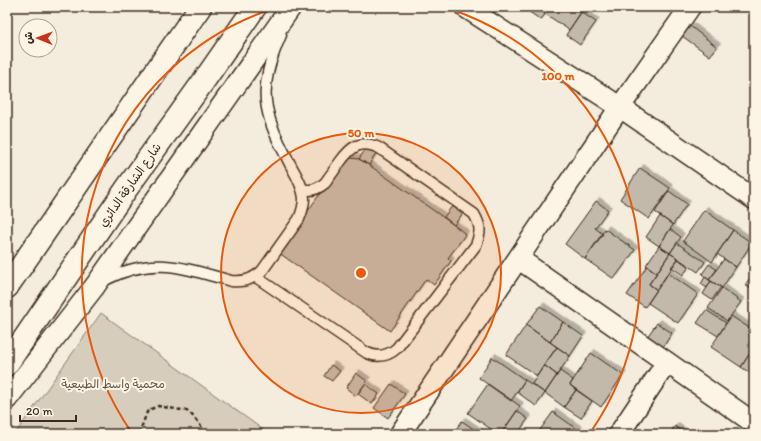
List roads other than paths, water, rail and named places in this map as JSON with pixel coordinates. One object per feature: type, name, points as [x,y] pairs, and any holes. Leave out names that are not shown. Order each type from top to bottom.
[{"type":"highway","points":[[7,287],[200,7]]},
{"type":"highway","name":"شارع الشارقة الدائري","points":[[7,364],[127,188],[255,7]]},
{"type":"street","points":[[7,399],[95,286],[292,7]]},
{"type":"street","points":[[465,7],[620,108],[754,199]]},
{"type":"street","points":[[400,434],[690,7]]},
{"type":"street","points":[[519,259],[754,423]]},
{"type":"street","points":[[619,434],[667,362]]},
{"type":"lane","points":[[95,286],[127,270],[145,266],[162,265],[180,267],[231,281],[248,280],[256,277],[262,271],[299,219],[303,209],[304,199],[302,189],[298,178],[276,136],[266,108],[267,76],[270,61],[292,7]]},
{"type":"lane","points":[[256,277],[367,353],[373,356],[386,355],[397,348],[476,244],[479,237],[480,229],[474,214],[385,152],[372,145],[357,145],[351,149],[326,183],[317,189],[302,189]]},
{"type":"park label","name":"محمية واسط الطبيعية","points":[[113,384]]}]
